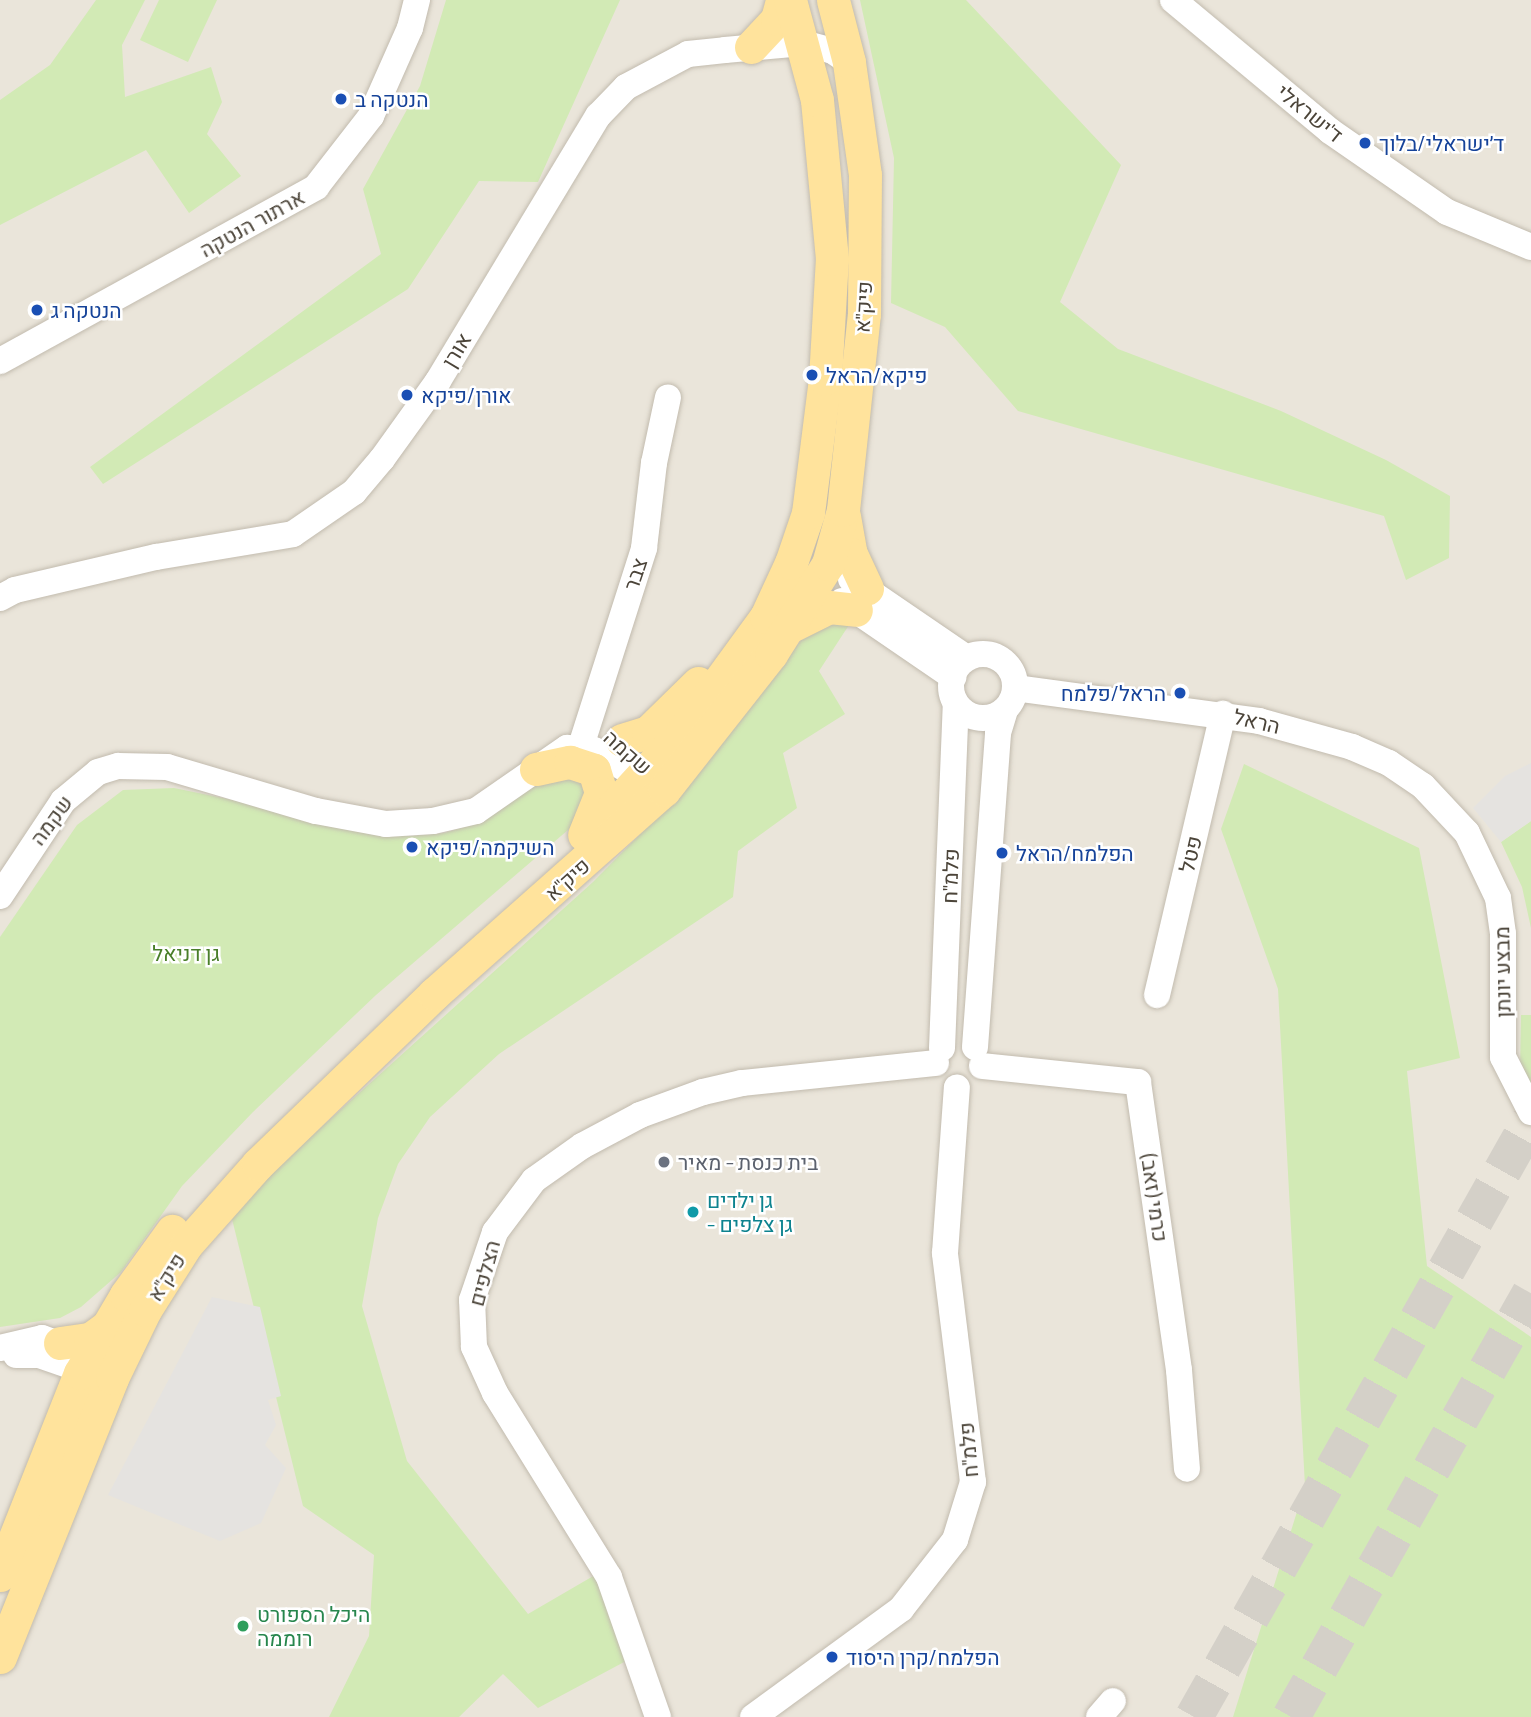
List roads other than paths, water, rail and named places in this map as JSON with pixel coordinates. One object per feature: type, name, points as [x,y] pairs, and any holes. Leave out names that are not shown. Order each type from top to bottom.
[{"type":"main road","points":[[751,47],[777,19],[782,0]]},
{"type":"main road","name":"פיק\"א","points":[[3,1564],[81,1362],[157,1249],[200,1196],[388,1007],[584,835],[653,780],[746,645],[812,570],[808,513],[818,449],[832,259],[826,160],[803,43],[790,0]]},
{"type":"main road","name":"פיק\"א","points":[[0,1657],[81,1362],[145,1310],[186,1245],[229,1194],[653,780],[791,626],[812,570],[843,510],[864,314],[865,175],[849,62],[833,0]]},
{"type":"main road","points":[[791,626],[829,607],[862,600],[843,510]]},
{"type":"main road","points":[[622,740],[648,732],[686,692],[746,645]]},
{"type":"main road","points":[[537,769],[570,762],[594,769],[601,793],[584,835]]},
{"type":"street","name":"ארתור הנטקה","points":[[0,361],[316,187],[371,116],[410,28],[417,0]]},
{"type":"street","name":"ד'ישראלי","points":[[1173,0],[1330,131],[1447,212],[1531,247]]},
{"type":"street","name":"אורן","points":[[0,598],[15,590],[156,557],[293,534],[354,492],[438,381],[598,116],[626,87],[653,69],[688,54],[803,43],[833,51],[849,62]]},
{"type":"street","name":"צבר","points":[[585,736],[603,666],[645,548],[654,463],[667,397]]},
{"type":"street","points":[[812,570],[862,600],[960,668]]},
{"type":"street","points":[[983,655],[1002,661],[1013,674],[1010,699],[978,718],[956,704],[960,668],[983,655]]},
{"type":"street","name":"הראל","points":[[1010,699],[1223,714],[1317,737],[1389,763],[1423,786],[1467,833]]},
{"type":"street","name":"פלמ\"ח","points":[[978,1057],[998,733],[1010,699]]},
{"type":"street","name":"פלמ\"ח","points":[[939,1055],[956,704]]},
{"type":"street","name":"פטל","points":[[1157,995],[1223,714]]},
{"type":"street","name":"שקמה","points":[[0,896],[63,801],[98,772],[118,766],[167,767],[316,811],[386,824],[449,818],[488,804],[556,752],[585,736],[606,729],[622,740],[653,780]]},
{"type":"street","name":"שקמה","points":[[449,818],[555,739],[585,736],[653,780]]},
{"type":"street","name":"מבצע יונתן","points":[[1467,833],[1498,898],[1503,934],[1503,1057],[1531,1112]]},
{"type":"street","points":[[955,1042],[978,1057],[976,1079],[957,1087],[939,1076],[939,1055],[955,1042]]},
{"type":"street","name":"הצלפים","points":[[658,1717],[609,1577],[495,1393],[474,1348],[472,1300],[495,1232],[534,1180],[582,1146],[640,1115],[703,1091],[742,1083],[939,1055]]},
{"type":"street","name":"כרמי (זאב)","points":[[978,1057],[1138,1083],[1180,1370],[1187,1469]]},
{"type":"street","name":"פלמ\"ח","points":[[753,1717],[901,1609],[955,1540],[973,1482],[945,1253],[957,1087]]},
{"type":"street","points":[[0,1348],[25,1340],[81,1362]]},
{"type":"street","points":[[0,1363],[13,1355],[81,1362]]},
{"type":"tunnel","points":[[1194,1717],[1531,1120]]},
{"type":"tunnel","points":[[1291,1717],[1531,1293]]},
{"type":"place","name":"הנטקה ב","points":[[341,99]]},
{"type":"place","name":"ד׳ישראלי/בלוך","points":[[1365,143]]},
{"type":"place","name":"הנטקה ג","points":[[37,310]]},
{"type":"place","name":"פיקא/הראל","points":[[812,375]]},
{"type":"place","name":"אורן/פיקא","points":[[407,395]]},
{"type":"place","name":"הראל/פלמח","points":[[1180,693]]},
{"type":"place","name":"השיקמה/פיקא","points":[[412,847]]},
{"type":"place","name":"הפלמח/הראל","points":[[1002,853]]},
{"type":"place","name":"בית כנסת - מאיר","points":[[664,1162]]},
{"type":"place","name":"גן ילדים - גן צלפים","points":[[693,1212]]},
{"type":"place","name":"היכל הספורט רוממה","points":[[243,1626]]},
{"type":"place","name":"הפלמח/קרן היסוד","points":[[832,1657]]},
{"type":"park label","name":"גן דניאל","points":[[186,953]]}]
